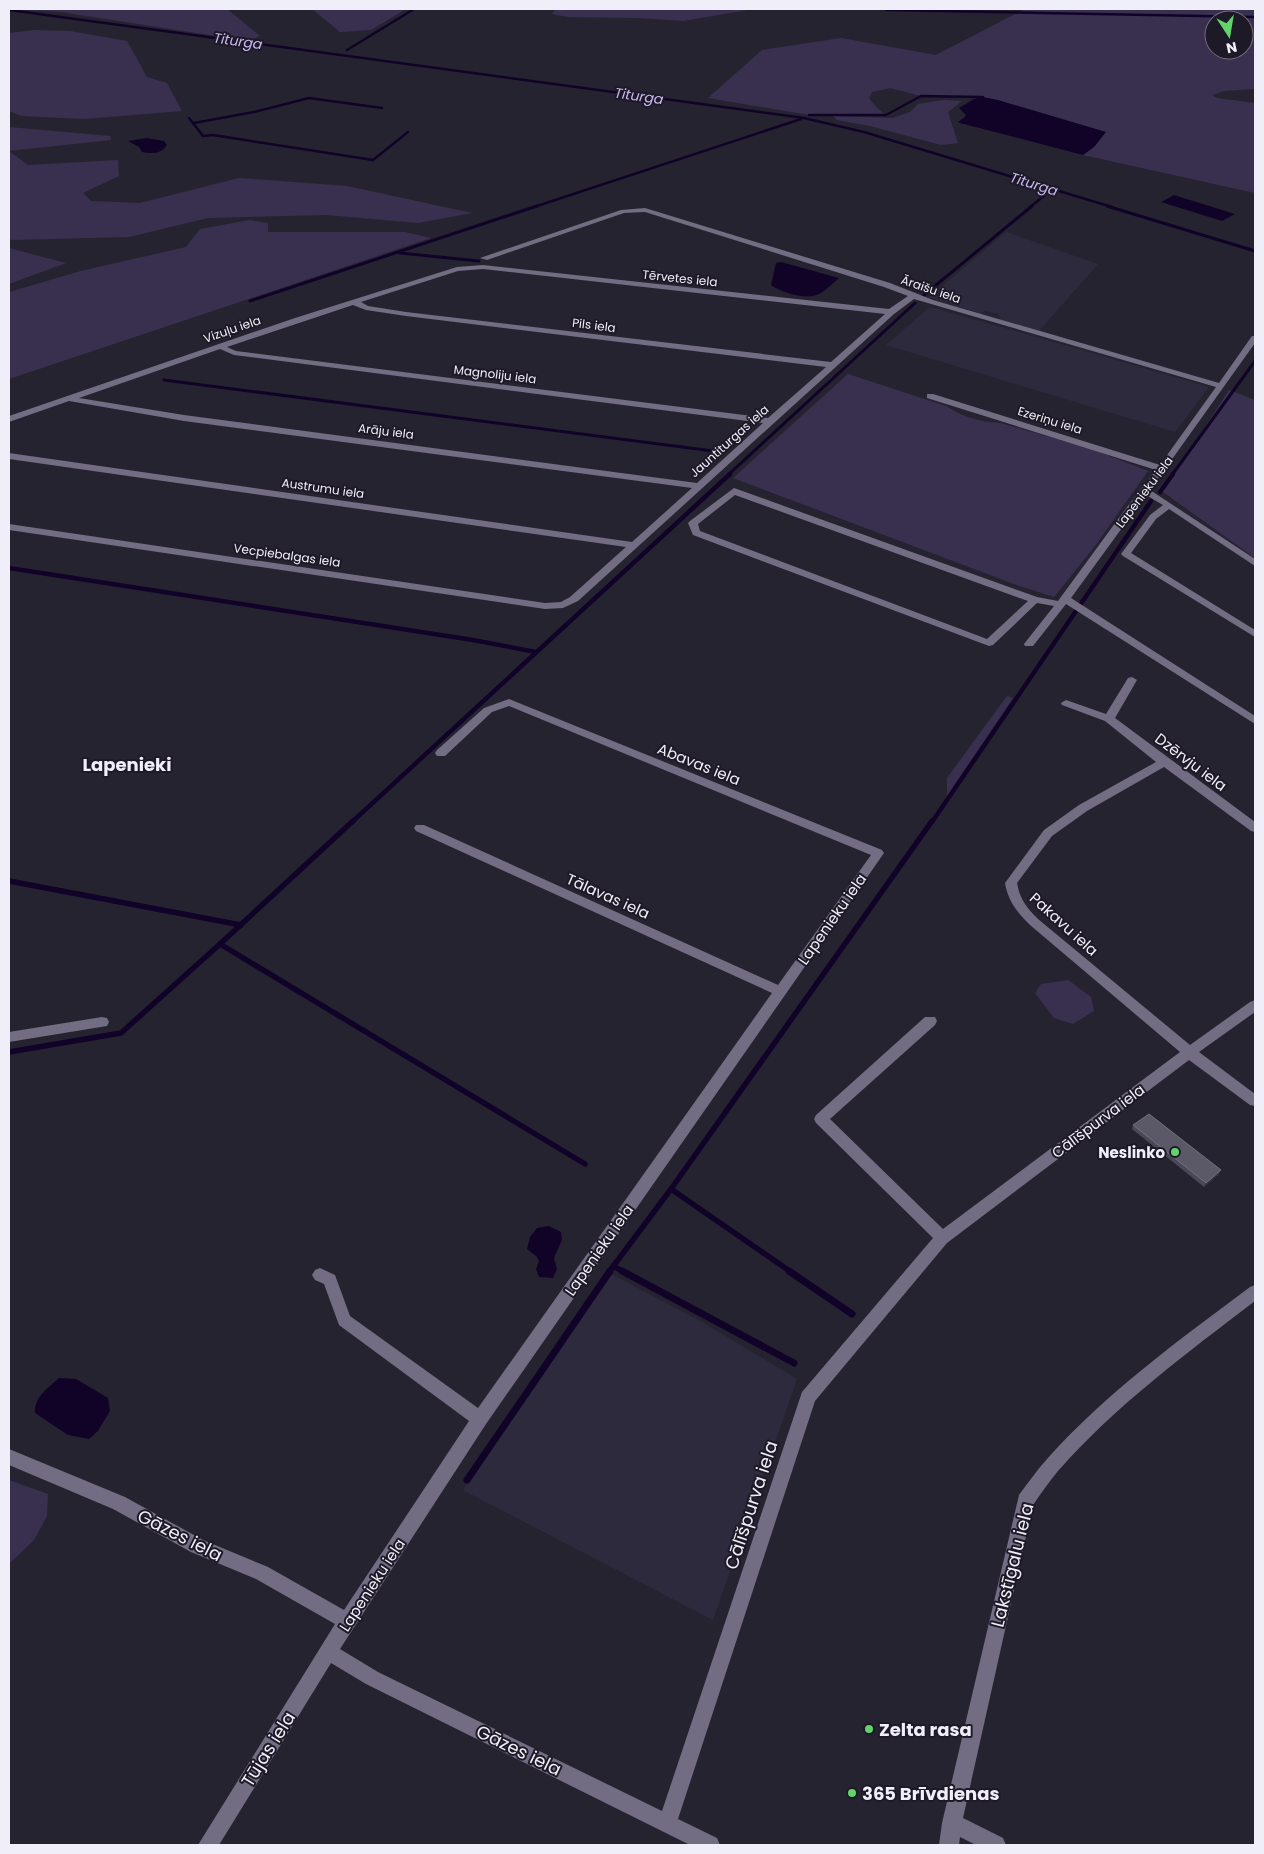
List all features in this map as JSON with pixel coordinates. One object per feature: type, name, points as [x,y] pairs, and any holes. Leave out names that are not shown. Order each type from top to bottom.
[{"type":"street","name":"Āraišu iela","points":[[484,258],[623,211],[635,209],[656,212],[888,285],[912,296],[1222,386]]},
{"type":"street","name":"Tērvetes iela","points":[[465,268],[483,267],[891,312]]},
{"type":"street","name":"Vizuļu iela","points":[[9,419],[450,270],[465,268]]},
{"type":"street","name":"Jauntiturgas iela","points":[[563,605],[574,599],[891,312],[912,296]]},
{"type":"street","name":"Pils iela","points":[[354,302],[366,308],[406,314],[832,365]]},
{"type":"street","name":"Lapenieku iela","points":[[1029,644],[1127,513],[1146,491],[1255,338]]},
{"type":"street","name":"Magnoliju iela","points":[[220,347],[244,355],[769,422]]},
{"type":"street","name":"Ezeriņu iela","points":[[930,396],[1162,469]]},
{"type":"street","name":"Arāju iela","points":[[70,399],[184,418],[699,486]]},
{"type":"street","name":"Austrumu iela","points":[[9,456],[634,545]]},
{"type":"street","points":[[1146,491],[1255,563]]},
{"type":"street","points":[[1035,600],[989,643],[696,533],[693,523],[734,492],[1035,600],[1062,602],[1085,610],[1255,721]]},
{"type":"street","points":[[1168,505],[1153,517],[1126,554],[1255,634]]},
{"type":"street","name":"Vecpiebalgas iela","points":[[9,527],[526,603],[563,605]]},
{"type":"street","points":[[1109,719],[1132,680]]},
{"type":"street","name":"Abavas iela","points":[[441,753],[488,710],[509,702],[878,853]]},
{"type":"street","name":"Dzērvju iela","points":[[1066,703],[1109,719],[1164,762],[1255,828]]},
{"type":"street","name":"Pakavu iela","points":[[1164,762],[1083,808],[1048,832],[1011,883],[1012,897],[1034,922],[1190,1053],[1255,1101]]},
{"type":"street","name":"Tālavas iela","points":[[420,828],[781,992]]},
{"type":"street","name":"Lapenieku iela","points":[[329,1652],[480,1419],[878,853]]},
{"type":"street","name":"Cālīšpurva iela","points":[[667,1824],[808,1397],[942,1238],[1129,1096],[1255,1005]]},
{"type":"street","points":[[930,1021],[821,1119],[942,1238]]},
{"type":"street","points":[[9,1036],[102,1022]]},
{"type":"street","points":[[320,1275],[330,1280],[344,1320],[480,1419]]},
{"type":"street","name":"Lakstīgalu iela","points":[[949,1845],[952,1823],[1025,1501],[1056,1460],[1133,1388],[1177,1351],[1255,1292]]},
{"type":"street","name":"Gāzes iela","points":[[9,1457],[119,1503],[197,1546],[262,1573],[347,1622]]},
{"type":"street","name":"Gāzes iela","points":[[329,1652],[372,1678],[710,1845]]},
{"type":"street","name":"Tūjas iela","points":[[208,1845],[329,1652]]},
{"type":"street","points":[[952,1823],[996,1845]]},
{"type":"shaded area","points":[[9,9],[227,9],[260,36],[248,41],[61,12]]},
{"type":"shaded area","points":[[312,9],[406,9],[371,30],[340,32]]},
{"type":"shaded area","points":[[753,9],[683,21],[568,17],[552,14],[555,10]]},
{"type":"shaded area","points":[[1004,9],[1255,9],[1255,89],[1224,91],[1212,95],[1217,98],[1255,103],[1255,193],[1083,155],[1094,147],[1105,132],[983,97],[921,96],[890,88],[872,92],[869,98],[886,115],[809,115],[708,98],[762,50],[841,38],[936,55],[1023,10]]},
{"type":"shaded area","points":[[35,30],[70,31],[127,41],[147,77],[167,83],[182,111],[84,119],[22,116],[9,111],[9,33]]},
{"type":"shaded area","points":[[983,97],[1106,132],[1094,147],[1083,155],[958,122],[966,115],[959,108],[974,99]]},
{"type":"shaded area","points":[[943,100],[962,101],[948,112],[958,143],[941,145],[870,126],[837,120],[833,116],[893,118],[910,112],[918,104]]},
{"type":"shaded area","points":[[9,127],[110,136],[111,140],[9,151]]},
{"type":"shaded area","points":[[147,138],[164,141],[167,145],[159,152],[149,153],[142,152],[139,147],[128,141]]},
{"type":"shaded area","points":[[9,151],[28,165],[118,160],[119,176],[83,193],[91,201],[140,203],[239,178],[347,186],[472,213],[418,223],[327,215],[208,218],[129,237],[12,240],[9,239]]},
{"type":"shaded area","points":[[1174,195],[1235,214],[1222,221],[1161,202]]},
{"type":"shaded area","points":[[250,220],[268,223],[268,232],[405,232],[431,238],[9,379],[9,292],[81,271],[186,247],[200,229]]},
{"type":"shaded area","points":[[1006,232],[1098,264],[1039,331],[1001,320],[998,314],[986,311],[979,313],[929,297]]},
{"type":"shaded area","points":[[9,248],[66,263],[9,284]]},
{"type":"shaded area","points":[[781,262],[839,278],[817,295],[803,296],[791,294],[771,285],[776,263]]},
{"type":"shaded area","points":[[930,307],[1209,387],[1175,432],[886,345]]},
{"type":"shaded area","points":[[848,374],[946,406],[972,418],[1000,423],[1089,448],[1148,471],[1095,546],[1054,597],[1014,584],[733,478]]},
{"type":"shaded area","points":[[1229,390],[1255,400],[1255,558],[1159,489],[1192,447]]},
{"type":"shaded area","points":[[1007,696],[1013,698],[947,796],[947,778]]},
{"type":"shaded area","points":[[1068,980],[1091,997],[1094,1011],[1073,1024],[1054,1018],[1035,993],[1041,984]]},
{"type":"shaded area","points":[[549,1226],[561,1232],[562,1240],[554,1258],[557,1269],[553,1278],[539,1277],[536,1269],[539,1261],[527,1249],[530,1237],[537,1228]]},
{"type":"shaded area","points":[[611,1274],[704,1323],[797,1379],[713,1620],[463,1490]]},
{"type":"shaded area","points":[[59,1378],[76,1379],[108,1398],[110,1411],[98,1431],[89,1439],[68,1435],[35,1413],[35,1407],[39,1398]]},
{"type":"shaded area","points":[[9,1480],[48,1494],[47,1516],[34,1540],[9,1564]]},
{"type":"building","name":"Neslinko","points":[[1149,1114],[1221,1170],[1206,1183],[1133,1125]]},
{"type":"waterway","points":[[347,50],[414,9]]},
{"type":"waterway","name":"Titurga","points":[[9,10],[804,118],[864,132],[1112,207]]},
{"type":"waterway","points":[[886,10],[1255,17]]},
{"type":"waterway","points":[[809,115],[886,115],[921,96],[983,97]]},
{"type":"waterway","points":[[194,123],[254,112],[309,98],[382,108]]},
{"type":"waterway","points":[[189,118],[203,136],[213,135],[373,160],[408,132]]},
{"type":"waterway","points":[[534,207],[801,119]]},
{"type":"waterway","points":[[1030,207],[1044,196]]},
{"type":"waterway","points":[[250,301],[537,206]]},
{"type":"waterway","points":[[924,295],[1032,206]]},
{"type":"waterway","name":"Titurga","points":[[1107,206],[1255,251]]},
{"type":"waterway","points":[[400,253],[479,261]]},
{"type":"waterway","points":[[728,475],[915,303]]},
{"type":"waterway","points":[[1172,475],[1255,361]]},
{"type":"waterway","points":[[164,380],[721,452]]},
{"type":"waterway","points":[[352,822],[730,474]]},
{"type":"waterway","points":[[1160,492],[1173,474]]},
{"type":"waterway","points":[[932,822],[1151,501]]},
{"type":"waterway","points":[[9,568],[473,640],[536,652]]},
{"type":"waterway","points":[[241,925],[353,821]]},
{"type":"waterway","points":[[671,1189],[932,821]]},
{"type":"waterway","points":[[9,881],[241,925]]},
{"type":"waterway","points":[[220,944],[241,925]]},
{"type":"waterway","points":[[9,1052],[121,1033],[220,944]]},
{"type":"waterway","points":[[220,944],[585,1164]]},
{"type":"waterway","points":[[613,1266],[671,1189]]},
{"type":"waterway","points":[[671,1189],[791,1272]]},
{"type":"waterway","points":[[609,1272],[613,1266]]},
{"type":"waterway","points":[[613,1266],[624,1272]]},
{"type":"waterway","points":[[467,1480],[610,1271]]},
{"type":"waterway","points":[[622,1271],[794,1363]]},
{"type":"waterway","points":[[789,1271],[852,1314]]},
{"type":"place","name":"Neslinko","points":[[1175,1152]]},
{"type":"place","name":"Zelta rasa","points":[[869,1729]]},
{"type":"place","name":"365 Brīvdienas","points":[[852,1793]]},
{"type":"district","name":"Lapenieki","points":[[127,764]]}]
